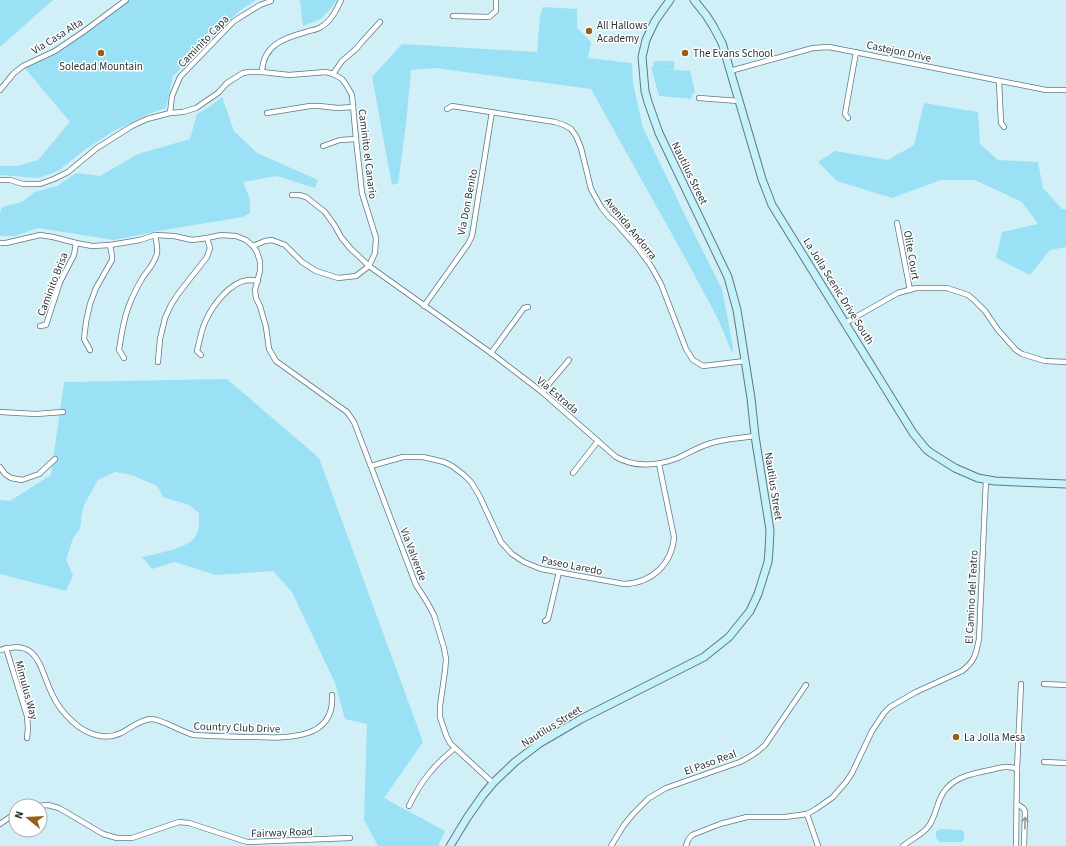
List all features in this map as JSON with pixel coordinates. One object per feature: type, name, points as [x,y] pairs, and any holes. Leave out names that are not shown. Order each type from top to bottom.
[{"type":"main road","name":"Nautilus Street","points":[[450,846],[467,818],[493,783],[515,762],[540,743],[580,719],[704,657],[729,637],[750,611],[758,594],[768,562],[770,530],[737,310],[728,277],[659,133],[645,91],[642,57],[646,40],[655,21],[670,0]]},
{"type":"main road","name":"La Jolla Scenic Drive South","points":[[694,0],[706,15],[722,43],[762,179],[772,205],[913,432],[926,449],[955,468],[978,478],[995,481],[1066,484]]},
{"type":"street","name":"Via Casa Alta","points":[[0,90],[14,72],[55,51],[126,0]]},
{"type":"street","points":[[262,72],[262,65],[267,52],[272,46],[287,38],[320,28],[330,20],[341,0]]},
{"type":"street","points":[[453,16],[489,17],[496,11],[496,0]]},
{"type":"street","name":"Caminito Capa","points":[[170,112],[172,96],[180,77],[234,21],[260,5],[271,1]]},
{"type":"street","points":[[0,180],[10,180],[24,184],[40,184],[54,179],[68,172],[97,148],[132,126],[147,119],[170,112],[183,112],[196,108],[218,93],[227,83],[249,72],[289,75],[326,72],[333,74],[342,61],[357,48],[380,22]]},
{"type":"street","name":"Castejon Drive","points":[[730,71],[813,48],[829,47],[1046,90],[1066,90]]},
{"type":"street","points":[[848,118],[845,114],[856,52]]},
{"type":"street","name":"Caminito el Canario","points":[[333,74],[342,79],[352,95],[362,193],[376,238],[375,254],[369,266]]},
{"type":"street","points":[[999,81],[1000,123],[1004,127]]},
{"type":"street","points":[[699,98],[739,101]]},
{"type":"street","points":[[267,113],[310,106],[338,108],[353,107]]},
{"type":"street","name":"Avenida Andorra","points":[[447,109],[452,106],[555,122],[571,129],[582,148],[591,189],[600,207],[637,247],[651,266],[692,360],[703,366],[745,361]]},
{"type":"street","name":"Via Don Benito","points":[[424,306],[468,244],[472,236],[492,112]]},
{"type":"street","points":[[323,146],[340,140],[356,139]]},
{"type":"street","name":"Via Estrada","points":[[292,195],[306,197],[325,212],[350,248],[369,266],[491,353],[542,392],[616,457],[634,464],[659,464],[714,442],[755,436]]},
{"type":"street","name":"Olite Court","points":[[897,223],[910,290]]},
{"type":"street","points":[[0,243],[40,236],[53,237],[92,246],[110,245],[140,240],[155,235],[174,236],[192,240],[221,235],[236,236],[246,240],[253,246],[265,240],[272,240],[285,245],[302,262],[316,271],[338,278],[356,276],[369,266]]},
{"type":"street","points":[[124,358],[119,350],[123,324],[135,290],[154,261],[157,253],[157,242],[155,235]]},
{"type":"street","points":[[158,362],[160,339],[165,318],[178,294],[207,257],[210,248],[207,238]]},
{"type":"street","name":"Caminito Brisa","points":[[40,326],[46,325],[60,282],[74,255],[76,243]]},
{"type":"street","points":[[90,350],[84,339],[86,322],[90,304],[96,288],[112,260],[110,245]]},
{"type":"street","name":"Via Valverde","points":[[253,246],[257,252],[260,262],[260,271],[255,290],[256,298],[266,327],[269,349],[276,361],[347,412],[354,422],[416,585],[434,615],[442,641],[446,665],[440,706],[440,717],[446,735],[450,743],[493,783]]},
{"type":"street","points":[[201,355],[197,350],[201,333],[206,319],[222,296],[234,285],[247,280],[258,280]]},
{"type":"street","points":[[845,323],[898,293],[916,288],[946,288],[968,295],[974,300],[985,311],[998,330],[1016,350],[1022,354],[1045,361],[1066,362]]},
{"type":"street","points":[[491,353],[524,308],[528,307]]},
{"type":"street","points":[[542,392],[569,360]]},
{"type":"street","points":[[0,412],[36,414],[63,412]]},
{"type":"street","points":[[573,473],[598,441]]},
{"type":"street","name":"Paseo Laredo","points":[[371,466],[403,457],[424,457],[444,462],[452,466],[471,482],[479,495],[501,542],[512,554],[524,562],[541,569],[624,584],[633,584],[654,575],[662,567],[674,545],[674,536],[659,464]]},
{"type":"street","points":[[0,468],[11,478],[22,480],[39,474],[55,460]]},
{"type":"street","name":"El Camino del Teatro","points":[[686,846],[692,835],[720,824],[747,817],[786,818],[807,814],[816,810],[833,797],[846,782],[852,773],[872,731],[890,707],[916,692],[962,671],[975,658],[979,639],[986,479]]},
{"type":"street","points":[[545,621],[548,619],[559,572]]},
{"type":"street","name":"Country Club Drive","points":[[0,650],[17,646],[27,649],[40,664],[51,693],[59,707],[81,728],[93,734],[105,737],[120,734],[141,721],[152,719],[194,735],[283,738],[300,736],[317,729],[328,718],[333,703],[332,695]]},
{"type":"street","name":"Mimulus Way","points":[[6,648],[27,716],[27,738]]},
{"type":"street","points":[[1016,846],[1017,769],[1021,684]]},
{"type":"street","points":[[1044,684],[1066,685]]},
{"type":"street","name":"El Paso Real","points":[[611,846],[628,820],[649,798],[666,788],[740,762],[760,750],[806,685]]},
{"type":"street","points":[[408,806],[428,774],[440,760],[455,748]]},
{"type":"street","points":[[1044,762],[1066,763]]},
{"type":"street","points":[[904,846],[926,829],[933,820],[942,794],[946,788],[954,782],[968,775],[1005,767],[1017,769]]},
{"type":"street","points":[[1017,804],[1025,811],[1024,846]]},
{"type":"street","name":"Fairway Road","points":[[48,805],[59,808],[103,834],[117,838],[132,838],[179,822],[189,823],[247,842],[350,838]]},
{"type":"street","points":[[807,814],[818,846]]},
{"type":"shaded area","points":[[0,0],[53,0],[0,47]]},
{"type":"shaded area","points":[[126,0],[256,0],[239,11],[173,76],[166,108],[146,115],[112,132],[86,149],[58,171],[39,178],[0,175],[0,166],[18,166],[38,160],[70,122],[23,66],[58,48]]},
{"type":"shaded area","points":[[300,0],[338,0],[321,19],[303,26]]},
{"type":"shaded area","points":[[543,7],[577,9],[577,28],[591,42],[588,58],[632,63],[633,83],[643,128],[722,289],[733,347],[732,353],[719,321],[591,89],[435,68],[411,70],[406,124],[398,183],[392,185],[372,77],[402,44],[537,52],[540,16]]},
{"type":"shaded area","points":[[654,61],[674,61],[674,69],[664,69],[690,71],[695,92],[691,99],[659,96],[651,67],[653,67]]},
{"type":"shaded area","points":[[222,97],[234,131],[257,153],[318,180],[315,188],[277,176],[243,182],[250,199],[250,213],[243,217],[114,240],[38,228],[15,236],[0,236],[0,213],[2,207],[22,202],[35,192],[57,186],[76,173],[100,176],[138,154],[190,139],[197,114]]},
{"type":"shaded area","points":[[924,103],[978,112],[980,144],[998,160],[1038,162],[1043,188],[1062,209],[1066,209],[1066,247],[1050,250],[1030,275],[996,258],[1002,232],[1038,224],[1022,202],[975,180],[941,180],[892,198],[837,181],[818,162],[835,151],[888,160],[914,145]]},
{"type":"shaded area","points":[[227,379],[319,458],[423,742],[384,798],[445,831],[438,846],[378,846],[364,820],[367,724],[345,719],[335,683],[292,592],[273,571],[216,575],[175,562],[152,569],[142,557],[171,550],[192,541],[198,531],[199,513],[189,505],[163,497],[157,486],[132,475],[115,472],[98,480],[84,505],[80,529],[73,538],[66,560],[73,575],[66,591],[0,574],[0,500],[10,501],[51,475],[64,382]]},
{"type":"shaded area","points":[[941,829],[962,830],[964,832],[964,840],[962,842],[940,842],[936,838],[936,831]]},
{"type":"place","name":"All Hallows Academy","points":[[589,31]]},
{"type":"place","name":"Soledad Mountain","points":[[101,53]]},
{"type":"place","name":"The Evans School","points":[[685,53]]},
{"type":"place","name":"La Jolla Mesa","points":[[956,737]]}]
